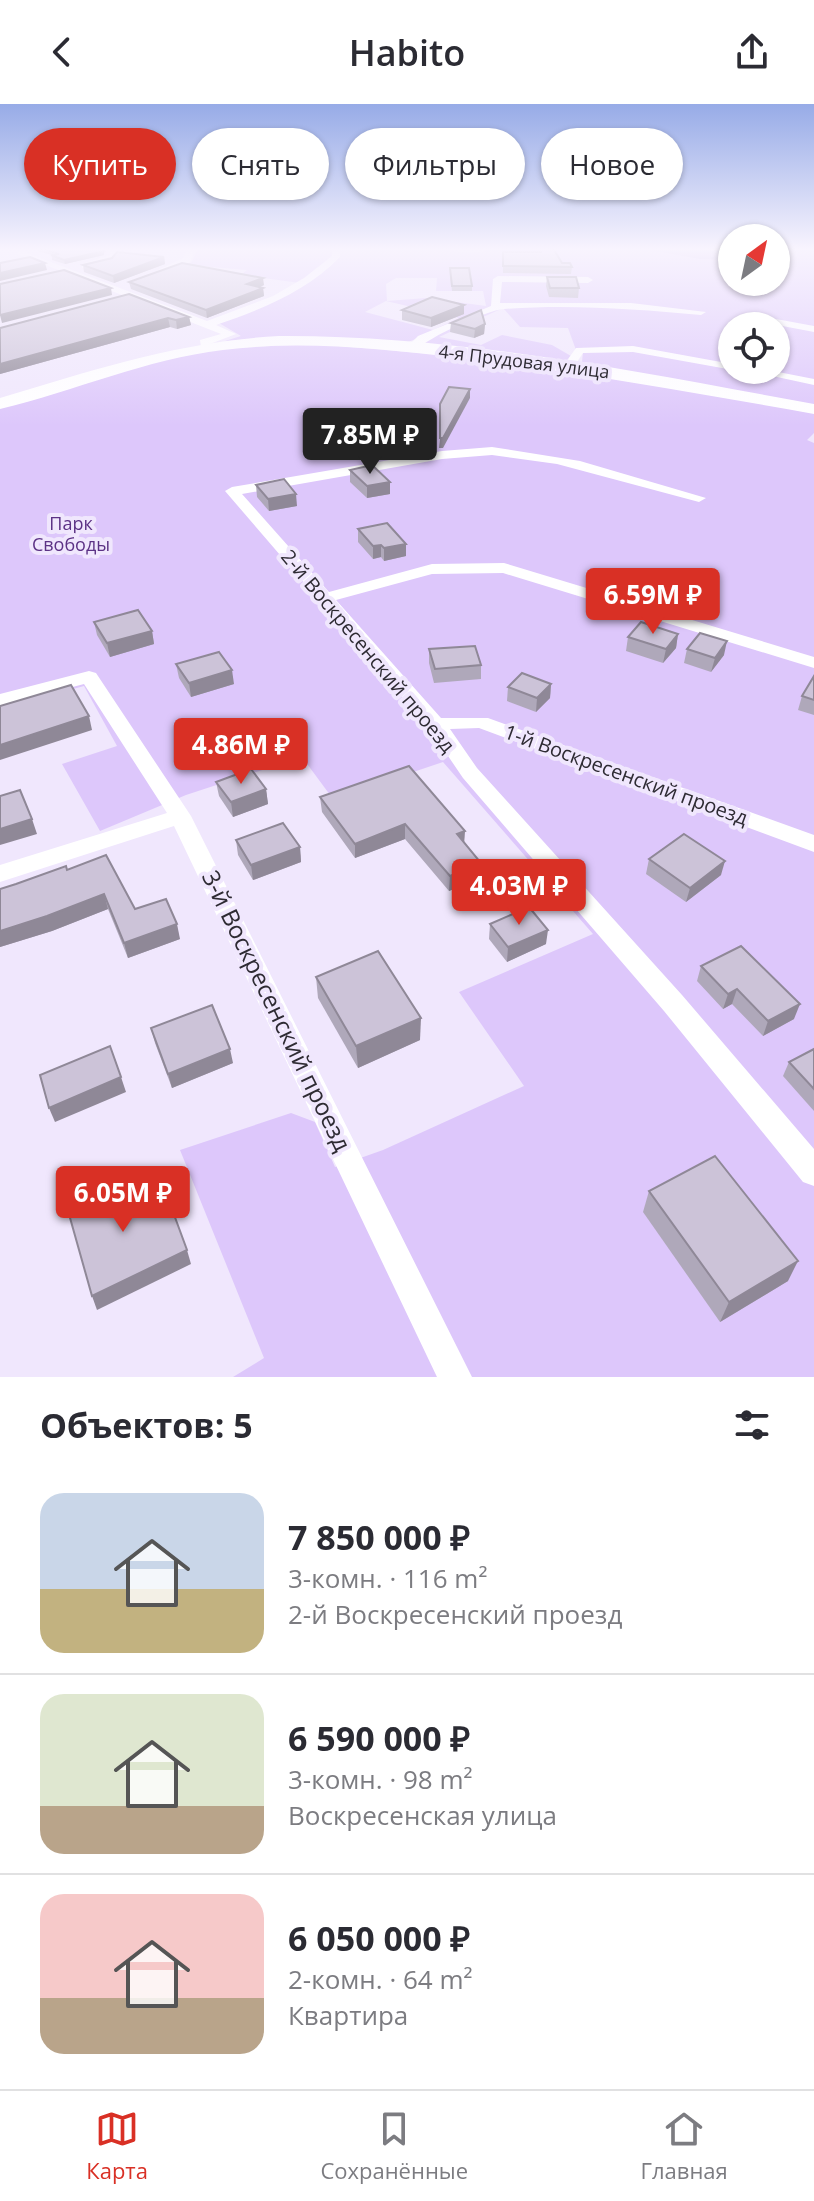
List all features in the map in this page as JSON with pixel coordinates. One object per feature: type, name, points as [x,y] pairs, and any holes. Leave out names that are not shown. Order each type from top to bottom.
[{"type":"main road","name":"4-я Прудовая улица","points":[[0,404],[117,368],[206,347],[244,342],[317,341],[412,348],[569,366],[814,409]]},
{"type":"street","points":[[164,307],[231,334],[204,342],[206,347]]},
{"type":"street","points":[[209,324],[257,307]]},
{"type":"street","points":[[412,348],[422,338],[496,307]]},
{"type":"street","points":[[647,307],[701,312]]},
{"type":"street","points":[[790,325],[814,329]]},
{"type":"street","points":[[569,366],[580,350],[633,349],[718,364]]},
{"type":"street","points":[[790,378],[814,382]]},
{"type":"street","name":"2-й Воскресенский проезд","points":[[699,498],[558,460],[509,452],[472,451],[442,453],[378,468],[232,491],[436,724],[470,773],[673,1003],[814,1172]]},
{"type":"street","points":[[324,598],[432,569],[504,568],[814,663]]},
{"type":"street","name":"3-й Воскресенский проезд","points":[[0,700],[89,677],[180,816],[455,1377]]},
{"type":"street","name":"1-й Воскресенский проезд","points":[[436,724],[481,722],[536,744],[652,782],[814,844]]},
{"type":"street","points":[[0,874],[180,816]]},
{"type":"green space","points":[[251,307],[374,307],[365,312],[433,330],[459,318],[414,307],[814,307],[814,405],[591,365],[582,362],[583,352],[576,350],[568,328],[520,327],[503,308],[439,337],[481,345],[502,335],[552,345],[571,356],[569,360],[561,362],[423,346],[418,338],[403,344],[257,339],[225,341],[241,336],[219,323]]},
{"type":"green space","name":"Парк Свободы","points":[[315,344],[524,362],[814,412],[814,433],[807,440],[814,443],[814,1377],[233,1377],[264,1358],[180,1150],[291,1113],[315,1122],[335,1167],[383,1150],[524,1086],[459,992],[593,934],[443,762],[333,799],[302,757],[186,795],[100,831],[62,764],[117,746],[84,686],[0,709],[0,407],[120,370],[206,349]]},
{"type":"building","points":[[0,307],[31,307],[0,315]]},
{"type":"building","points":[[78,307],[164,307],[189,317],[168,318],[0,364],[0,328]]},
{"type":"building","points":[[408,307],[458,307],[431,318],[402,310]]},
{"type":"building","points":[[481,310],[485,324],[475,329],[451,323]]},
{"type":"building","points":[[449,387],[470,389],[443,438],[440,438],[440,404]]},
{"type":"building","points":[[372,465],[390,482],[367,486],[350,470]]},
{"type":"building","points":[[284,479],[296,494],[268,499],[256,485]]},
{"type":"building","points":[[387,523],[406,544],[384,548],[381,545],[373,546],[358,529]]},
{"type":"building","points":[[138,610],[152,631],[107,643],[94,622]]},
{"type":"building","points":[[641,622],[678,634],[666,649],[628,637]]},
{"type":"building","points":[[700,633],[727,641],[715,658],[687,649]]},
{"type":"building","points":[[475,646],[481,665],[435,669],[429,649]]},
{"type":"building","points":[[219,652],[232,670],[189,683],[176,664]]},
{"type":"building","points":[[522,673],[551,684],[537,698],[508,687]]},
{"type":"building","points":[[814,676],[814,700],[802,696]]},
{"type":"building","points":[[71,685],[89,716],[0,745],[0,706]]},
{"type":"building","points":[[409,766],[465,831],[457,834],[481,863],[450,876],[405,824],[355,844],[320,797]]},
{"type":"building","points":[[251,769],[266,789],[231,802],[216,782]]},
{"type":"building","points":[[20,790],[32,819],[0,829],[0,796]]},
{"type":"building","points":[[283,823],[300,847],[251,865],[236,840]]},
{"type":"building","points":[[684,834],[725,861],[690,888],[649,859]]},
{"type":"building","points":[[106,855],[135,909],[166,899],[177,924],[124,943],[104,894],[0,931],[0,889]]},
{"type":"building","points":[[529,907],[548,930],[508,947],[490,924]]},
{"type":"building","points":[[741,946],[800,1004],[768,1021],[737,989],[728,994],[701,966]]},
{"type":"building","points":[[378,951],[421,1018],[356,1046],[316,977]]},
{"type":"building","points":[[212,1005],[230,1049],[168,1074],[151,1028]]},
{"type":"building","points":[[110,1046],[121,1077],[49,1108],[40,1075]]},
{"type":"building","points":[[814,1049],[814,1089],[789,1062]]},
{"type":"building","points":[[715,1156],[798,1261],[729,1302],[649,1191]]},
{"type":"building","points":[[162,1182],[187,1250],[92,1296],[65,1200],[104,1183],[111,1205]]}]
